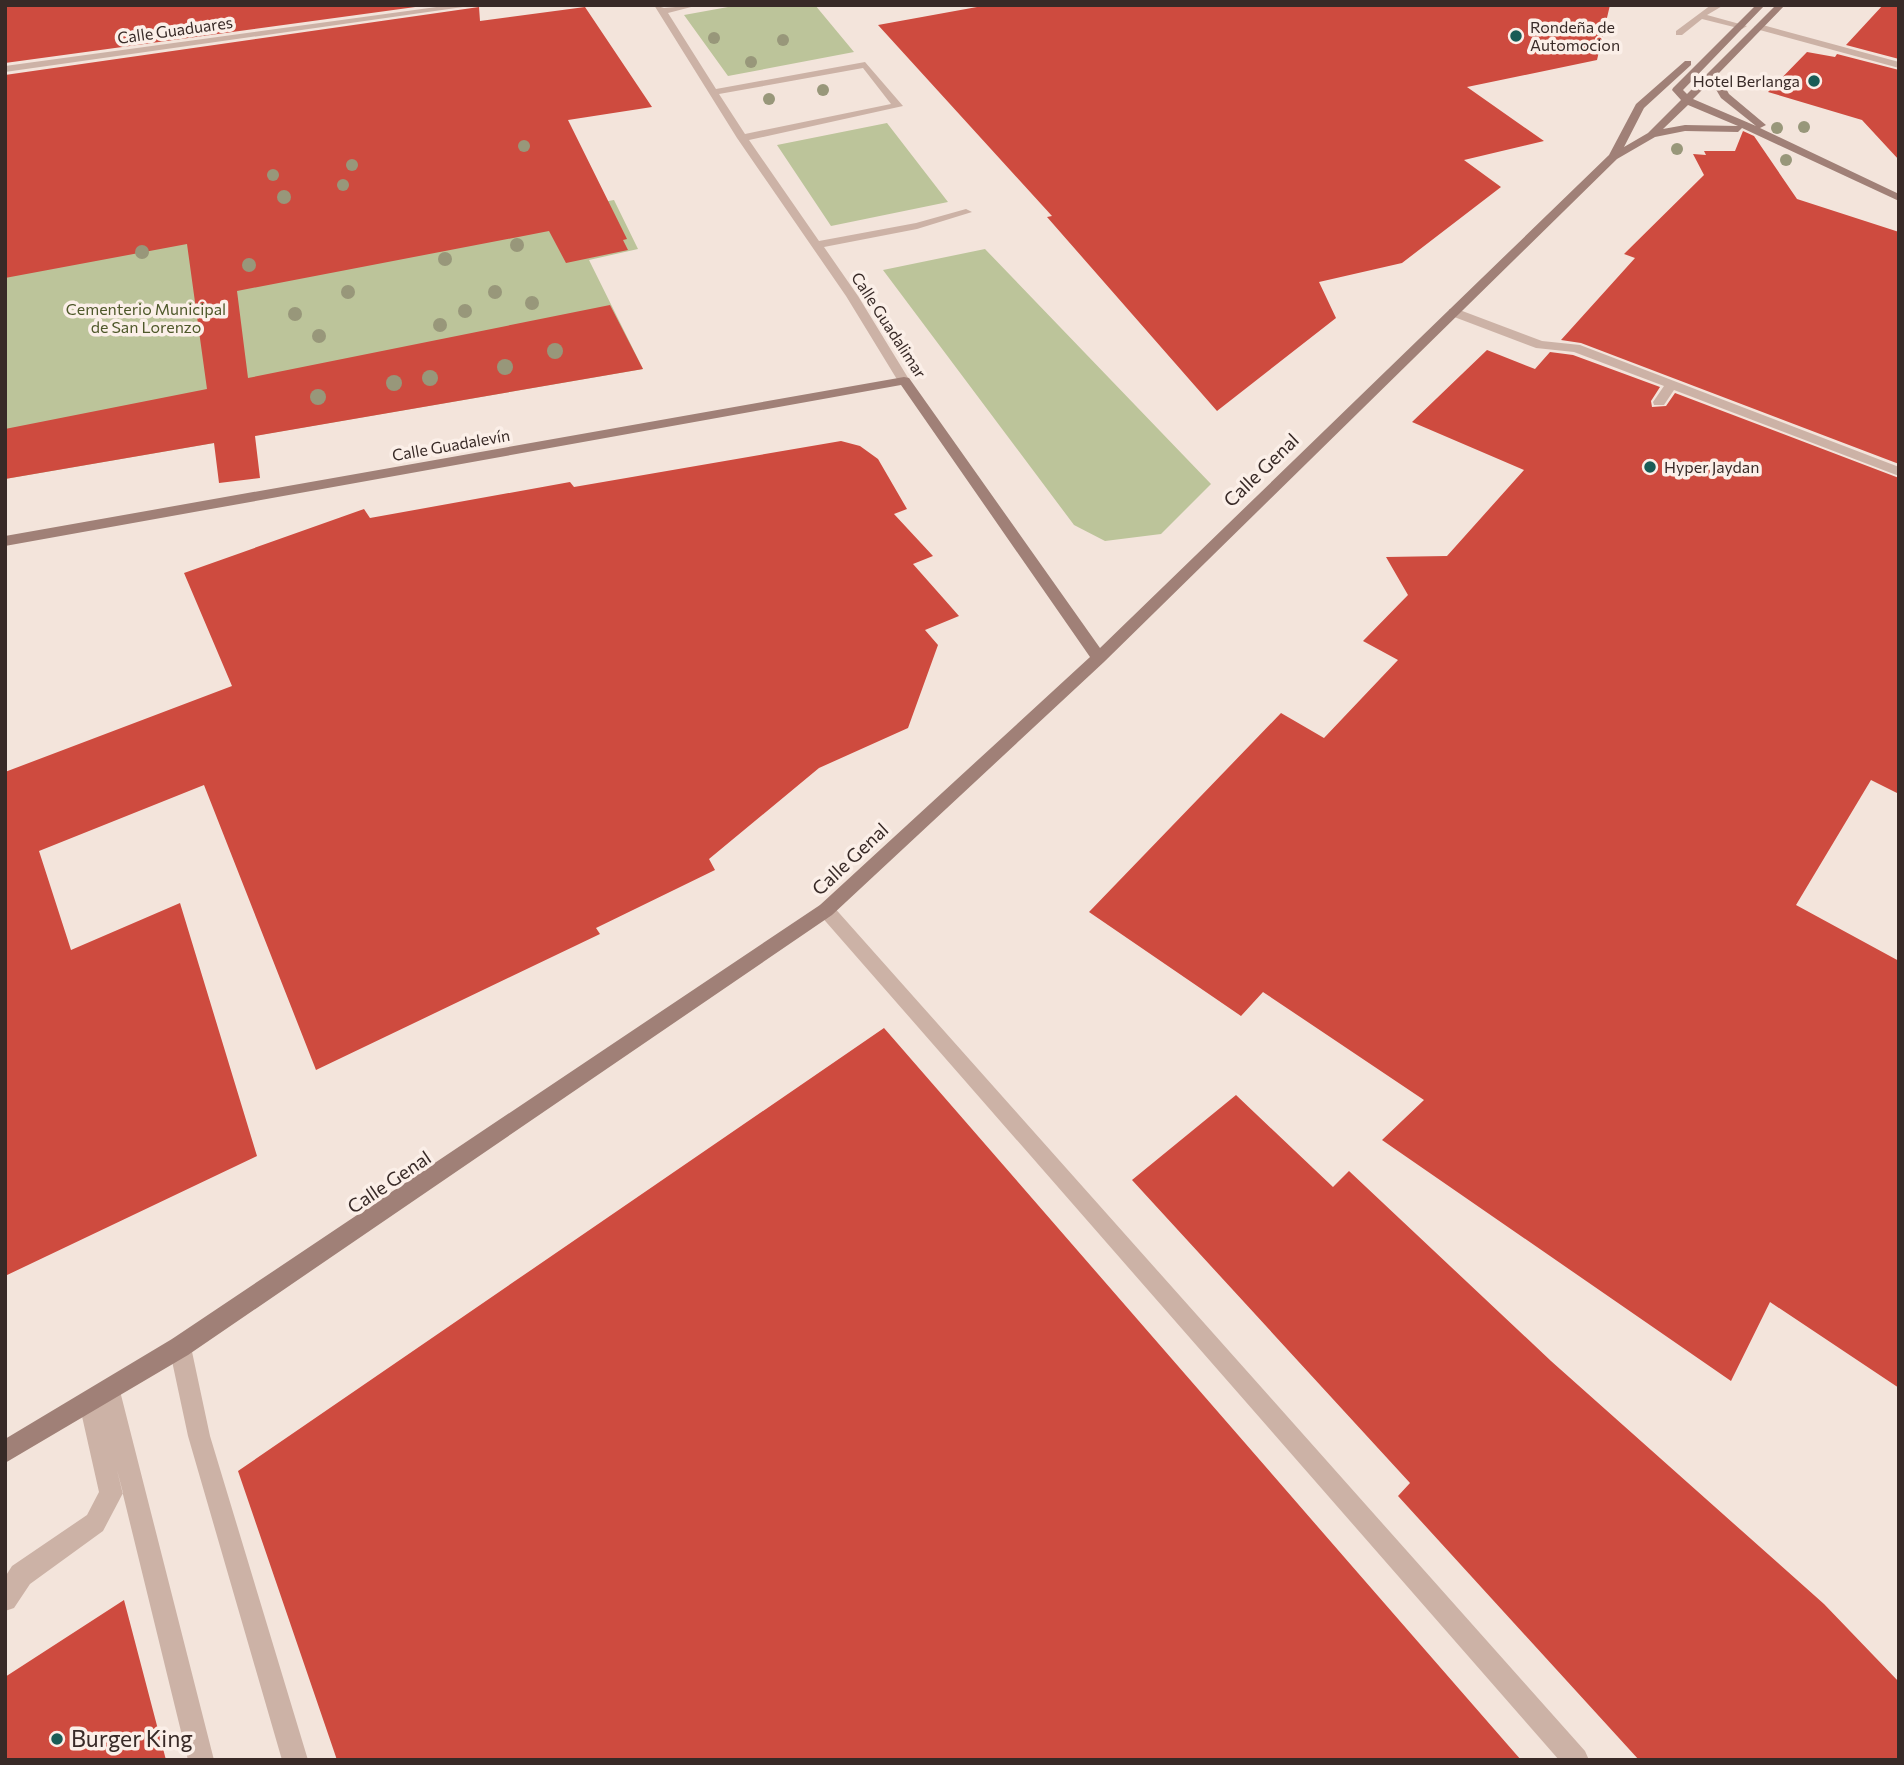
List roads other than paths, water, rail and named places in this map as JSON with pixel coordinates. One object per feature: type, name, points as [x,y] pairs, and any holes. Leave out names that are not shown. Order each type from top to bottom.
[{"type":"main road","name":"Calle Genal","points":[[1688,101],[1677,90],[1761,5]]},
{"type":"main road","name":"Calle Genal","points":[[5,1452],[180,1347],[827,910],[1098,658],[1613,158],[1652,135],[1688,101],[1781,5]]},
{"type":"main road","name":"Calle Genal","points":[[1613,158],[1640,106],[1710,44],[1738,30]]},
{"type":"main road","points":[[1713,75],[1725,96],[1738,109],[1782,141]]},
{"type":"main road","points":[[1688,101],[1782,141],[1899,198]]},
{"type":"main road","points":[[1652,135],[1685,128],[1719,127],[1782,141]]},
{"type":"main road","name":"Calle Guadalevín","points":[[5,541],[904,381]]},
{"type":"main road","name":"Calle Guadalimar","points":[[904,381],[1098,658]]},
{"type":"street","name":"Calle Guaduares","points":[[5,69],[473,5]]},
{"type":"street","points":[[660,8],[695,5]]},
{"type":"street","points":[[1679,33],[1707,10],[1720,5]]},
{"type":"street","name":"Calle Guadalimar","points":[[660,8],[743,138],[852,296],[904,381]]},
{"type":"street","points":[[1700,16],[1738,30]]},
{"type":"street","points":[[1759,27],[1899,65]]},
{"type":"street","points":[[714,92],[865,65],[898,106],[743,138]]},
{"type":"street","points":[[815,245],[917,226],[966,212]]},
{"type":"street","points":[[1453,312],[1539,345],[1576,348],[1899,472]]},
{"type":"street","points":[[1659,402],[1672,385]]},
{"type":"street","points":[[827,910],[1576,1760]]},
{"type":"street","points":[[180,1347],[199,1436],[295,1760]]},
{"type":"street","points":[[5,1599],[21,1575],[95,1523],[111,1493],[100,1397]]},
{"type":"street","points":[[100,1397],[201,1760]]},
{"type":"place","name":"Rondeña de Automocion","points":[[1516,36]]},
{"type":"place","name":"Hotel Berlanga","points":[[1814,81]]},
{"type":"place","name":"Hyper Jaydan","points":[[1650,467]]},
{"type":"place","name":"Burger King","points":[[57,1739]]},
{"type":"park label","name":"Cementerio Municipal de San Lorenzo","points":[[146,318]]}]
